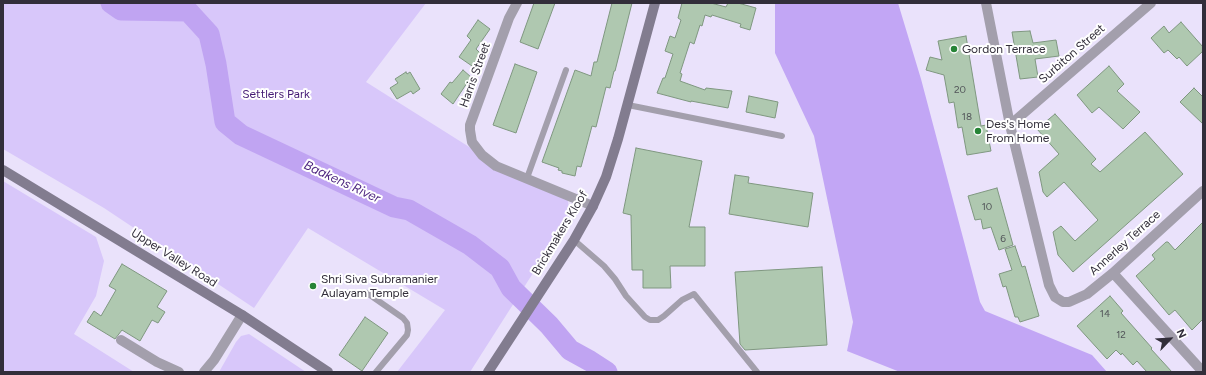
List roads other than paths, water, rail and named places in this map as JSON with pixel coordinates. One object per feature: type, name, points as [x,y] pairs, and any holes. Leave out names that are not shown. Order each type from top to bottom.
[{"type":"street","name":"Harris Street","points":[[517,3],[509,18],[470,125],[470,130],[472,142],[482,155],[496,166],[527,178]]},
{"type":"street","name":"Brickmakers Kloof","points":[[488,372],[574,240],[593,206],[606,177],[628,105],[655,3]]},
{"type":"street","points":[[986,3],[1010,125]]},
{"type":"street","name":"Surbiton Street","points":[[1010,125],[1151,3]]},
{"type":"street","name":"Annerley Terrace","points":[[1010,125],[1049,285],[1055,297],[1063,302],[1068,302],[1087,294],[1203,191]]},
{"type":"street","name":"Upper Valley Road","points":[[3,170],[242,315],[328,372]]},
{"type":"street","points":[[527,178],[593,206]]},
{"type":"street","points":[[1113,272],[1203,372]]},
{"type":"street","points":[[204,372],[214,360],[242,315]]},
{"type":"street","points":[[121,340],[157,362],[179,372]]},
{"type":"lane","points":[[527,178],[566,70]]},
{"type":"lane","points":[[628,105],[782,136]]},
{"type":"lane","points":[[574,240],[604,266],[626,296],[645,318],[650,320],[658,320],[682,300],[694,294],[757,372]]},
{"type":"lane","points":[[366,292],[404,318],[408,330],[406,335],[376,372]]},
{"type":"waterway","name":"Baakens River","points":[[111,3],[121,10],[188,11],[209,34],[216,64],[225,122],[241,135],[394,207],[409,210],[470,245],[500,268],[511,288],[549,325],[570,350],[607,372]]},
{"type":"place","name":"Gordon Terrace","points":[[954,49]]},
{"type":"place","name":"Des's Home From Home","points":[[978,131]]},
{"type":"place","name":"Shri Siva Subramanier Aulayam Temple","points":[[313,286]]},
{"type":"park label","name":"Settlers Park","points":[[276,94]]}]
